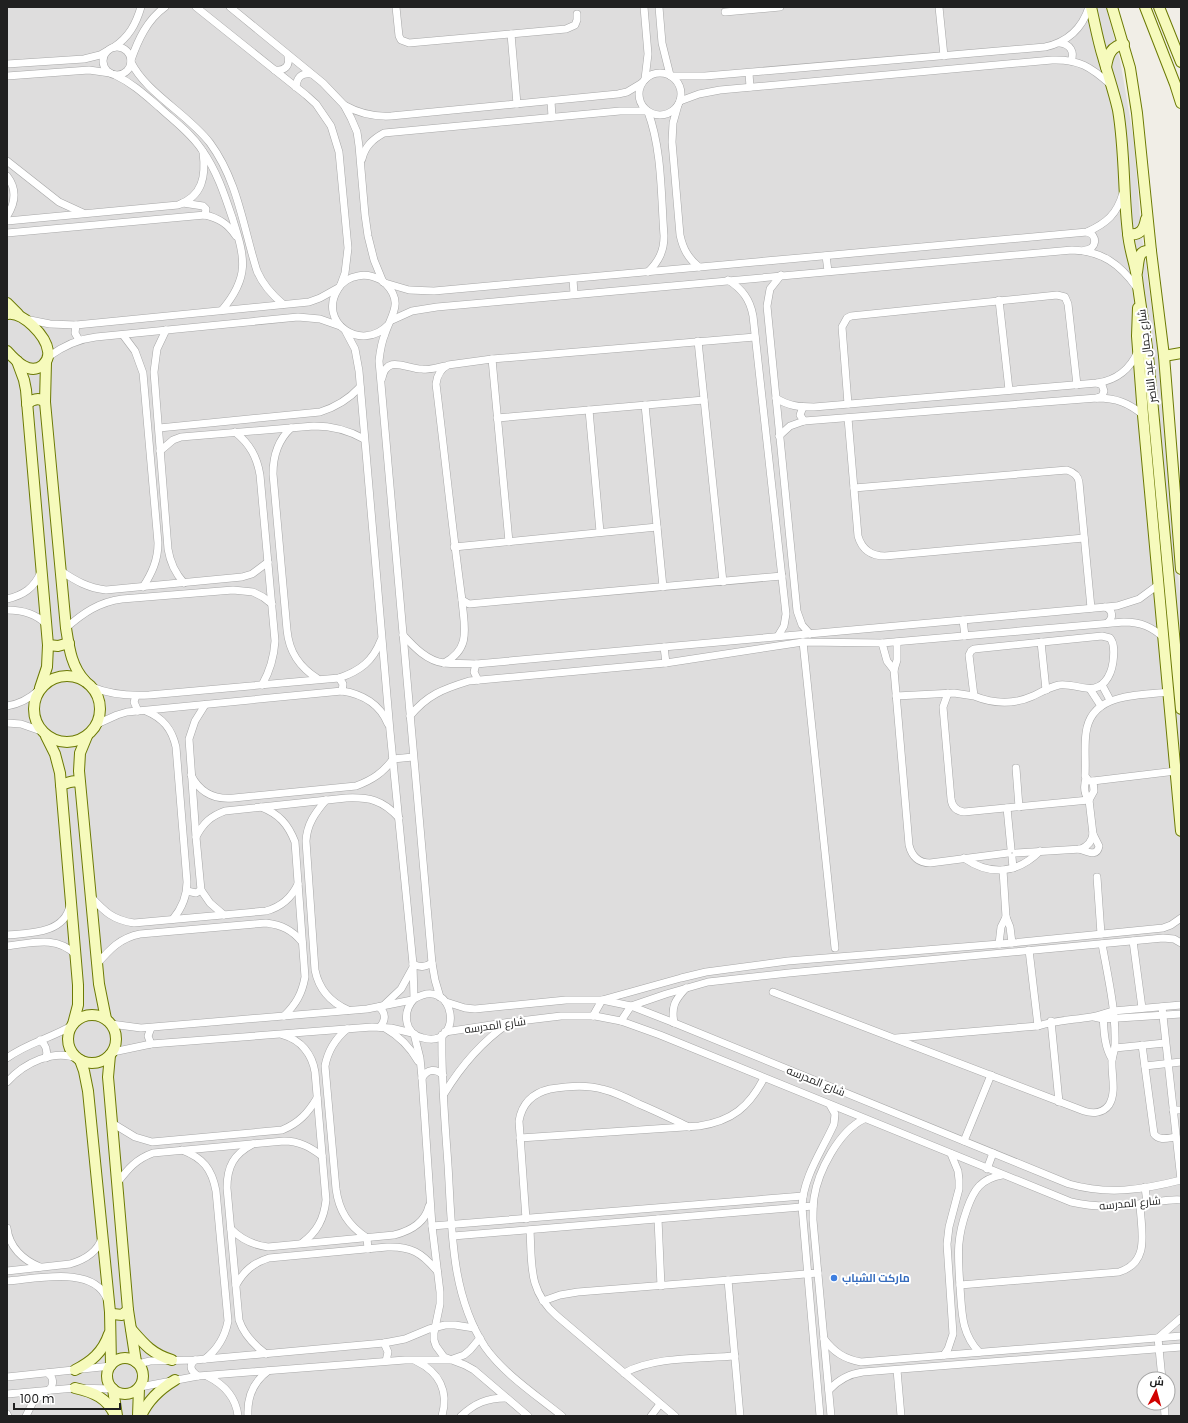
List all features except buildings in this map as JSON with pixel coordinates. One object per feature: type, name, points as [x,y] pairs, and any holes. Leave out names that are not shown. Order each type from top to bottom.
[{"type":"street","points":[[7,64],[84,59],[100,55],[119,44],[131,32],[141,7]]},
{"type":"street","points":[[7,76],[89,70],[112,74],[124,73],[130,66],[138,42],[147,26],[154,16],[165,7]]},
{"type":"street","points":[[196,7],[316,104],[331,126],[339,152],[348,248],[345,273],[336,293],[333,306],[336,320],[350,339],[356,354],[360,387],[390,731],[394,759],[413,965],[413,1000],[408,1006],[406,1021],[413,1034],[421,1065],[432,1226],[440,1292],[440,1304],[434,1340],[436,1346],[444,1357],[474,1370],[528,1416]]},
{"type":"street","points":[[396,7],[399,36],[401,40],[405,42],[570,29],[576,23],[577,14]]},
{"type":"street","points":[[644,7],[648,54],[643,81],[638,91],[639,100],[647,111],[657,145],[664,236],[664,246],[661,256],[656,265],[648,272]]},
{"type":"street","points":[[659,7],[662,43],[670,76]]},
{"type":"street","points":[[725,12],[780,7]]},
{"type":"street","points":[[938,71],[940,56],[939,7]]},
{"type":"street","points":[[670,76],[705,76],[1045,47],[1060,43],[1074,34],[1086,18],[1090,7]]},
{"type":"street","name":"شارع جمال عبد الناصر","points":[[1090,7],[1100,48],[1112,86],[1121,128],[1128,234],[1148,356],[1181,709]]},
{"type":"street","name":"شارع جمال عبد الناصر","points":[[1112,7],[1130,68],[1137,113],[1151,252],[1164,356],[1181,569]]},
{"type":"street","points":[[1145,7],[1178,83],[1181,103]]},
{"type":"street","points":[[1159,7],[1181,62]]},
{"type":"street","points":[[233,8],[288,56],[323,83],[344,105],[357,132],[365,214],[368,236],[374,260],[394,300],[395,307],[380,352],[379,361],[432,963],[435,980],[442,999]]},
{"type":"street","points":[[510,34],[517,104]]},
{"type":"street","points":[[1060,43],[1064,43],[1070,47],[1073,54],[1071,61]]},
{"type":"street","points":[[1106,68],[1107,58],[1112,50],[1115,47],[1124,44]]},
{"type":"street","points":[[222,310],[235,293],[240,283],[244,262],[239,240],[217,176],[202,150],[188,133],[140,91],[128,82],[112,74],[104,65],[103,60],[109,50],[116,47],[124,49],[128,52],[131,61],[141,78],[203,135],[218,156],[229,176],[237,197],[254,262],[261,281],[274,297],[284,304],[289,310],[288,318]]},
{"type":"street","points":[[275,70],[285,69],[289,61],[288,56]]},
{"type":"street","points":[[361,163],[363,153],[368,145],[384,133],[620,111],[647,111],[657,115],[666,114],[671,112],[679,103],[689,97],[710,92],[750,87],[1052,60],[1080,63],[1092,69],[1112,86]]},
{"type":"street","points":[[749,72],[750,87]]},
{"type":"street","points":[[296,87],[296,81],[300,76],[305,73],[311,74]]},
{"type":"street","points":[[344,105],[361,114],[381,117],[551,101],[627,92],[654,74],[665,73],[678,83],[681,92],[673,123],[672,142],[680,235],[686,253],[691,261],[699,267]]},
{"type":"street","points":[[551,101],[552,117]]},
{"type":"street","points":[[7,221],[172,206],[184,203],[198,191],[202,184],[204,168],[202,150]]},
{"type":"street","points":[[7,160],[59,202],[85,214]]},
{"type":"street","points":[[7,176],[12,182],[15,195],[12,208],[7,216]]},
{"type":"street","points":[[7,314],[11,313],[50,324],[76,325],[309,302],[330,294],[352,277],[365,275],[378,278],[384,282],[409,290],[434,291],[1087,232],[1106,221],[1114,214],[1120,204],[1124,187]]},
{"type":"street","points":[[184,203],[203,206],[206,209],[205,215]]},
{"type":"street","points":[[1128,234],[1136,235],[1143,230],[1148,213]]},
{"type":"street","points":[[7,233],[205,215],[216,218],[225,223],[239,240]]},
{"type":"street","points":[[7,352],[27,368],[33,369],[38,368],[47,359],[68,344],[79,340],[123,334],[309,317],[320,319],[342,328],[351,334],[364,337],[378,334],[390,322],[412,311],[425,308],[1059,250],[1089,250],[1094,246],[1095,240],[1092,234],[1087,232]]},
{"type":"street","points":[[1085,250],[1109,260],[1119,267],[1128,275],[1138,291],[1138,351],[1143,415],[1181,831]]},
{"type":"street","points":[[1136,277],[1139,256],[1144,251],[1151,252]]},
{"type":"street","points":[[826,256],[828,271]]},
{"type":"street","points":[[244,262],[249,265],[254,262]]},
{"type":"street","points":[[780,275],[770,289],[768,298],[768,315],[797,614],[802,624],[810,634]]},
{"type":"street","points":[[573,278],[574,294]]},
{"type":"street","points":[[728,280],[748,298],[753,316],[786,614],[784,626],[778,636]]},
{"type":"street","points":[[848,404],[842,333],[842,328],[847,318],[857,314],[1057,295],[1065,297],[1068,304],[1077,385]]},
{"type":"street","points":[[999,300],[1009,390]]},
{"type":"street","points":[[7,303],[35,328],[44,341],[48,351],[45,402],[66,628],[74,665],[78,674],[89,684],[96,694],[100,709],[97,724],[93,731],[87,736],[71,742],[54,740],[21,724],[7,723]]},
{"type":"street","points":[[753,316],[760,312],[768,315]]},
{"type":"street","points":[[76,325],[75,333],[79,340]]},
{"type":"street","points":[[166,330],[157,349],[154,372],[168,549],[175,571],[184,583]]},
{"type":"street","points":[[123,334],[135,351],[143,372],[158,549],[153,569],[143,587]]},
{"type":"street","points":[[381,380],[385,369],[392,364],[422,369],[436,368],[492,359],[755,337]]},
{"type":"street","points":[[698,342],[723,582]]},
{"type":"street","points":[[776,398],[789,405],[803,407],[1097,383],[1107,381],[1123,373],[1129,367],[1138,351]]},
{"type":"street","points":[[1164,356],[1181,353]]},
{"type":"street","points":[[492,359],[509,542]]},
{"type":"street","points":[[17,361],[24,380],[27,404],[48,645],[47,667],[35,698],[33,716],[36,724],[44,734],[58,763],[61,785],[76,955],[78,995],[76,1014],[70,1030],[68,1043],[71,1050],[80,1060],[84,1070],[88,1091],[109,1307],[111,1366],[108,1378],[113,1389],[116,1416]]},
{"type":"street","points":[[443,663],[455,656],[465,638],[462,600],[454,547],[436,384],[440,372],[448,365]]},
{"type":"street","points":[[143,372],[154,372]]},
{"type":"street","points":[[1097,383],[1102,386],[1104,391],[1102,396],[1097,398]]},
{"type":"street","points":[[159,428],[320,412],[334,407],[346,400],[360,387]]},
{"type":"street","points":[[914,398],[916,412]]},
{"type":"street","points":[[779,436],[790,426],[804,421],[1097,398],[1119,400],[1128,404],[1143,415]]},
{"type":"street","points":[[27,404],[34,399],[39,399],[45,402]]},
{"type":"street","points":[[497,418],[704,400]]},
{"type":"street","points":[[645,405],[663,587]]},
{"type":"street","points":[[803,407],[800,415],[804,421]]},
{"type":"street","points":[[589,410],[600,532]]},
{"type":"street","points":[[299,415],[303,422],[301,427]]},
{"type":"street","points":[[848,418],[859,542],[866,551],[878,556],[1084,538]]},
{"type":"street","points":[[160,451],[173,440],[181,437],[301,427],[328,426],[340,428],[364,439]]},
{"type":"street","points":[[291,428],[284,434],[279,444],[273,464],[288,640],[296,659],[302,667],[319,680]]},
{"type":"street","points":[[235,432],[253,451],[260,476],[276,641],[272,664],[262,685]]},
{"type":"street","points":[[854,488],[1067,470],[1071,471],[1077,476],[1078,480],[1091,608]]},
{"type":"street","points":[[260,476],[263,472],[267,471],[273,474]]},
{"type":"street","points":[[770,473],[783,471]]},
{"type":"street","points":[[454,547],[657,527]]},
{"type":"street","points":[[1155,545],[1164,528]]},
{"type":"street","points":[[158,549],[164,553],[168,549]]},
{"type":"street","points":[[61,571],[87,587],[106,590],[232,579],[252,574],[268,562]]},
{"type":"street","points":[[41,572],[38,581],[31,589],[23,594],[7,600],[7,609],[32,614],[41,618],[46,624]]},
{"type":"street","points":[[462,600],[465,603],[474,604],[782,576]]},
{"type":"street","points":[[232,579],[236,580],[237,584],[236,588],[233,590]]},
{"type":"street","points":[[403,635],[423,654],[435,660],[443,663],[476,664],[1105,607],[1129,603],[1139,599],[1158,585]]},
{"type":"street","points":[[106,590],[104,596],[107,602]]},
{"type":"street","points":[[66,628],[86,611],[107,602],[122,599],[233,590],[253,592],[272,604]]},
{"type":"street","points":[[1105,607],[1110,609],[1112,614],[1111,619],[1107,623]]},
{"type":"street","points":[[786,614],[791,617],[797,614]]},
{"type":"street","points":[[963,620],[965,636]]},
{"type":"street","points":[[410,716],[420,704],[435,694],[451,686],[478,680],[666,663],[803,642],[882,643],[1107,623],[1136,622],[1151,628],[1164,638]]},
{"type":"street","points":[[896,696],[960,693],[1006,703],[1025,699],[1052,687],[1066,685],[1090,689],[1106,682],[1110,674],[1113,660],[1113,642],[1110,638],[1102,636],[972,649],[969,654],[974,696]]},
{"type":"street","points":[[7,706],[20,703],[30,698],[53,678],[61,676],[78,678],[113,694],[136,696],[339,678],[350,674],[366,664],[377,650],[382,638]]},
{"type":"street","points":[[276,641],[281,643],[288,640]]},
{"type":"street","points":[[803,642],[835,948]]},
{"type":"street","points":[[897,642],[897,660],[894,670],[896,696],[910,850],[916,859],[925,863],[1011,853],[1081,849],[1088,845],[1093,834]]},
{"type":"street","points":[[1041,642],[1046,690]]},
{"type":"street","points":[[48,645],[58,646],[69,643]]},
{"type":"street","points":[[882,643],[887,661],[894,670]]},
{"type":"street","points":[[664,647],[666,663]]},
{"type":"street","points":[[1165,656],[1177,666]]},
{"type":"street","points":[[476,664],[474,672],[478,680]]},
{"type":"street","points":[[339,678],[343,684],[342,691]]},
{"type":"street","points":[[1102,685],[1110,700]]},
{"type":"street","points":[[1090,689],[1101,706]]},
{"type":"street","points":[[97,724],[117,715],[138,711],[342,691],[366,698],[377,707],[385,718],[390,731]]},
{"type":"street","points":[[1077,849],[1091,853],[1096,852],[1099,846],[1093,834],[1089,800],[1084,783],[1086,778],[1086,732],[1089,722],[1101,706],[1110,700],[1169,692]]},
{"type":"street","points":[[943,707],[948,693]]},
{"type":"street","points":[[937,694],[943,707],[951,799],[953,807],[956,810],[964,812],[1089,800]]},
{"type":"street","points":[[136,696],[134,702],[138,711]]},
{"type":"street","points":[[205,705],[191,730],[189,746],[196,837],[201,890],[210,903],[224,915]]},
{"type":"street","points":[[146,710],[159,718],[169,728],[174,737],[176,747],[187,891],[183,906],[173,919]]},
{"type":"street","points":[[87,736],[80,753],[80,784],[101,996],[108,1021],[114,1028],[116,1038],[116,1042],[111,1053],[108,1077],[130,1329],[137,1363],[143,1375],[139,1388],[140,1416]]},
{"type":"street","points":[[176,747],[182,745],[189,746]]},
{"type":"street","points":[[191,775],[195,783],[208,795],[225,799],[345,788],[362,784],[377,776],[386,769],[394,759],[414,757]]},
{"type":"street","points":[[1016,768],[1019,807]]},
{"type":"street","points":[[1086,778],[1089,781],[1093,781],[1176,771]]},
{"type":"street","points":[[61,785],[72,781],[80,784]]},
{"type":"street","points":[[1089,800],[1094,791],[1093,781]]},
{"type":"street","points":[[345,788],[347,793],[346,798]]},
{"type":"street","points":[[196,837],[200,828],[215,815],[225,811],[346,798],[359,797],[377,801],[386,805],[399,818]]},
{"type":"street","points":[[234,798],[232,803],[235,809]]},
{"type":"street","points":[[326,800],[309,823],[306,841],[316,976],[321,988],[328,998],[338,1006],[350,1011]]},
{"type":"street","points":[[261,807],[270,810],[282,820],[291,832],[295,842],[305,977],[299,999],[284,1016]]},
{"type":"street","points":[[1007,808],[1013,868]]},
{"type":"street","points":[[295,842],[299,840],[306,841]]},
{"type":"street","points":[[964,858],[982,868],[1003,870],[1013,868],[1027,862],[1040,851]]},
{"type":"street","points":[[1003,870],[1006,917],[1010,927],[1012,943]]},
{"type":"street","points":[[1097,877],[1102,934]]},
{"type":"street","points":[[91,897],[106,913],[114,918],[124,922],[134,923],[266,911],[274,909],[289,899],[298,884]]},
{"type":"street","points":[[187,891],[193,893],[201,890]]},
{"type":"street","points":[[7,935],[42,931],[50,928],[65,917],[70,910],[71,901]]},
{"type":"street","points":[[266,911],[268,917],[266,923]]},
{"type":"street","points":[[999,944],[1001,927],[1006,917]]},
{"type":"street","points":[[593,1016],[602,1000],[706,972],[788,961],[1012,943],[1163,928],[1172,925],[1181,918]]},
{"type":"street","points":[[134,923],[131,929],[134,935]]},
{"type":"street","points":[[97,964],[117,942],[134,935],[266,923],[286,928],[297,936],[302,942]]},
{"type":"street","points":[[1154,929],[1155,939]]},
{"type":"street","points":[[42,931],[44,937],[42,942]]},
{"type":"street","points":[[621,1021],[631,1006],[687,987],[708,982],[1164,938],[1174,939],[1181,943]]},
{"type":"street","points":[[1133,941],[1142,1008]]},
{"type":"street","points":[[7,946],[42,942],[58,943],[66,946],[76,955]]},
{"type":"street","points":[[773,992],[1059,1102],[1090,1113],[1097,1113],[1108,1106],[1114,1086],[1112,1059],[1114,1048],[1113,1015],[1102,944]]},
{"type":"street","points":[[1029,950],[1038,1026]]},
{"type":"street","points":[[843,957],[844,968]]},
{"type":"street","points":[[413,965],[424,967],[432,963]]},
{"type":"street","points":[[380,1007],[401,989],[413,965]]},
{"type":"street","points":[[305,977],[311,980],[316,976]]},
{"type":"street","points":[[674,1023],[673,1008],[675,1002],[687,987]]},
{"type":"street","points":[[7,1058],[22,1048],[64,1030],[82,1017],[88,1015],[100,1016],[108,1021],[132,1028],[151,1028],[350,1011],[380,1007],[413,1000],[426,994],[433,994],[442,999],[449,1007],[451,1020],[444,1034],[443,1075],[453,1236],[459,1286],[464,1304],[474,1328],[494,1358],[503,1368],[562,1416]]},
{"type":"street","name":"شارع المدرسه","points":[[442,999],[465,1008],[475,1009],[566,1000],[602,1000],[631,1006],[1068,1184],[1082,1188],[1104,1191],[1145,1188],[1181,1180]]},
{"type":"street","points":[[1113,1015],[1142,1008],[1181,1005]]},
{"type":"street","points":[[380,1007],[385,1016],[382,1027]]},
{"type":"street","points":[[1162,1007],[1181,1180]]},
{"type":"street","points":[[894,1038],[1038,1026],[1051,1021],[1113,1015],[1181,1014]]},
{"type":"street","name":"شارع المدرسه","points":[[444,1034],[511,1022],[561,1016],[593,1016],[621,1021],[1058,1198],[1084,1205],[1108,1207],[1168,1200],[1181,1200]]},
{"type":"street","points":[[1103,1016],[1106,1044],[1112,1059]]},
{"type":"street","points":[[1051,1021],[1059,1102]]},
{"type":"street","points":[[444,1095],[454,1077],[467,1060],[494,1034],[511,1022]]},
{"type":"street","points":[[7,1082],[25,1066],[46,1058],[68,1056],[85,1062],[96,1063],[106,1058],[111,1053],[151,1044],[347,1028],[382,1027],[398,1029],[428,1040],[444,1034]]},
{"type":"street","points":[[382,1027],[392,1032],[408,1047],[421,1065]]},
{"type":"street","points":[[151,1028],[148,1036],[151,1044]]},
{"type":"street","points":[[347,1028],[330,1049],[325,1066],[337,1200],[343,1214],[351,1226],[367,1238],[368,1249]]},
{"type":"street","points":[[278,1034],[288,1037],[301,1045],[310,1057],[314,1066],[326,1200],[322,1220],[317,1229],[302,1244]]},
{"type":"street","points":[[40,1040],[46,1046],[46,1058]]},
{"type":"street","points":[[1114,1048],[1165,1043]]},
{"type":"street","points":[[1142,1045],[1154,1134],[1160,1139],[1176,1137]]},
{"type":"street","points":[[1145,1066],[1181,1062]]},
{"type":"street","points":[[314,1066],[319,1063],[325,1066]]},
{"type":"street","points":[[422,1078],[427,1072],[434,1070],[443,1075]]},
{"type":"street","points":[[964,1142],[991,1075]]},
{"type":"street","points":[[520,1138],[689,1127],[712,1124],[735,1114],[753,1098],[764,1078]]},
{"type":"street","points":[[526,1218],[519,1121],[520,1114],[533,1096],[542,1091],[571,1086],[590,1086],[614,1092],[689,1127]]},
{"type":"street","points":[[112,1123],[135,1138],[152,1142],[282,1130],[291,1127],[305,1116],[317,1098]]},
{"type":"street","points":[[820,1416],[802,1207],[803,1196],[808,1179],[834,1124],[835,1114],[830,1105]]},
{"type":"street","points":[[1173,1110],[1181,1110]]},
{"type":"street","points":[[831,1416],[813,1206],[818,1183],[834,1149],[847,1130],[864,1119]]},
{"type":"street","points":[[282,1130],[285,1136],[284,1141]]},
{"type":"street","points":[[117,1183],[136,1160],[153,1153],[284,1141],[299,1142],[322,1156]]},
{"type":"street","points":[[152,1142],[149,1144],[148,1148],[153,1153]]},
{"type":"street","points":[[253,1144],[238,1154],[229,1169],[227,1178],[239,1320],[249,1338],[266,1354]]},
{"type":"street","points":[[182,1150],[191,1153],[205,1164],[214,1179],[216,1191],[228,1321],[223,1337],[218,1346],[205,1359]]},
{"type":"street","points":[[986,1169],[993,1153]]},
{"type":"street","points":[[944,1355],[948,1349],[953,1334],[947,1244],[949,1227],[959,1189],[959,1180],[955,1162],[951,1154]]},
{"type":"street","points":[[979,1352],[970,1341],[964,1327],[958,1241],[962,1222],[973,1193],[982,1183],[993,1177],[1002,1175]]},
{"type":"street","points":[[214,1179],[220,1176],[227,1178]]},
{"type":"street","points":[[960,1285],[1119,1272],[1128,1269],[1139,1259],[1142,1251],[1143,1204],[1145,1188]]},
{"type":"street","points":[[432,1226],[803,1196]]},
{"type":"street","points":[[326,1200],[332,1203],[337,1200]]},
{"type":"street","points":[[231,1229],[247,1242],[268,1247],[394,1235],[415,1227],[428,1210],[431,1200]]},
{"type":"street","points":[[453,1236],[813,1206]]},
{"type":"street","points":[[658,1219],[661,1286]]},
{"type":"street","points":[[530,1230],[533,1274],[535,1283],[543,1301],[552,1311],[675,1416]]},
{"type":"street","points":[[7,1232],[12,1243],[21,1255],[33,1264],[42,1267]]},
{"type":"street","points":[[7,1270],[70,1264],[87,1258],[100,1245],[102,1238]]},
{"type":"street","points":[[268,1247],[266,1252],[269,1258]]},
{"type":"street","points":[[236,1285],[246,1270],[269,1258],[387,1247],[406,1248],[415,1251],[424,1256],[437,1272]]},
{"type":"street","points":[[70,1264],[74,1270],[72,1276]]},
{"type":"street","points":[[543,1301],[551,1297],[569,1294],[818,1273]]},
{"type":"street","points":[[7,1281],[72,1276],[90,1281],[98,1286],[105,1293],[109,1307],[113,1314],[122,1315],[128,1310]]},
{"type":"street","points":[[728,1280],[740,1416]]},
{"type":"street","points":[[1158,1338],[1181,1318]]},
{"type":"street","points":[[228,1321],[232,1324],[239,1320]]},
{"type":"street","points":[[7,1377],[111,1366],[123,1359],[132,1360],[137,1363],[266,1354],[384,1343],[405,1339],[436,1327],[455,1325],[474,1328]]},
{"type":"street","points":[[130,1329],[145,1346],[153,1352],[172,1360]]},
{"type":"street","points":[[75,1370],[94,1359],[107,1341],[110,1330]]},
{"type":"street","points":[[824,1339],[843,1357],[861,1362],[870,1362],[1181,1336]]},
{"type":"street","points":[[7,1394],[76,1388],[113,1389],[120,1393],[128,1394],[139,1388],[198,1376],[414,1360],[450,1360],[457,1358],[470,1350],[480,1338]]},
{"type":"street","points":[[1158,1338],[1161,1371]]},
{"type":"street","points":[[384,1343],[388,1352],[386,1362]]},
{"type":"street","points":[[829,1390],[840,1380],[855,1373],[1181,1347]]},
{"type":"street","points":[[624,1373],[652,1362],[735,1356]]},
{"type":"street","points":[[195,1360],[191,1368],[193,1373],[198,1376]]},
{"type":"street","points":[[414,1360],[428,1368],[436,1376],[441,1385],[444,1395],[442,1416]]},
{"type":"street","points":[[870,1362],[868,1366],[870,1372]]},
{"type":"street","points":[[898,1370],[901,1416]]},
{"type":"street","points":[[207,1376],[216,1380],[224,1387],[235,1404],[238,1414],[242,1410],[248,1414],[250,1393],[255,1384],[269,1371]]},
{"type":"street","points":[[26,1416],[33,1402],[39,1395],[52,1388],[53,1381],[48,1373]]},
{"type":"street","points":[[140,1416],[152,1397],[163,1387],[175,1380]]},
{"type":"street","points":[[76,1388],[90,1391],[103,1399],[116,1416]]},
{"type":"street","points":[[460,1416],[477,1403],[487,1399],[506,1398]]},
{"type":"street","points":[[651,1416],[660,1404]]},
{"type":"street","points":[[663,1416],[668,1410]]},
{"type":"shaded area","points":[[7,7],[1106,7],[1120,60],[1134,141],[1141,230],[1158,353],[1181,606],[1181,1416],[7,1416]]},
{"type":"place","name":"ماركت الشباب","points":[[834,1278]]}]
